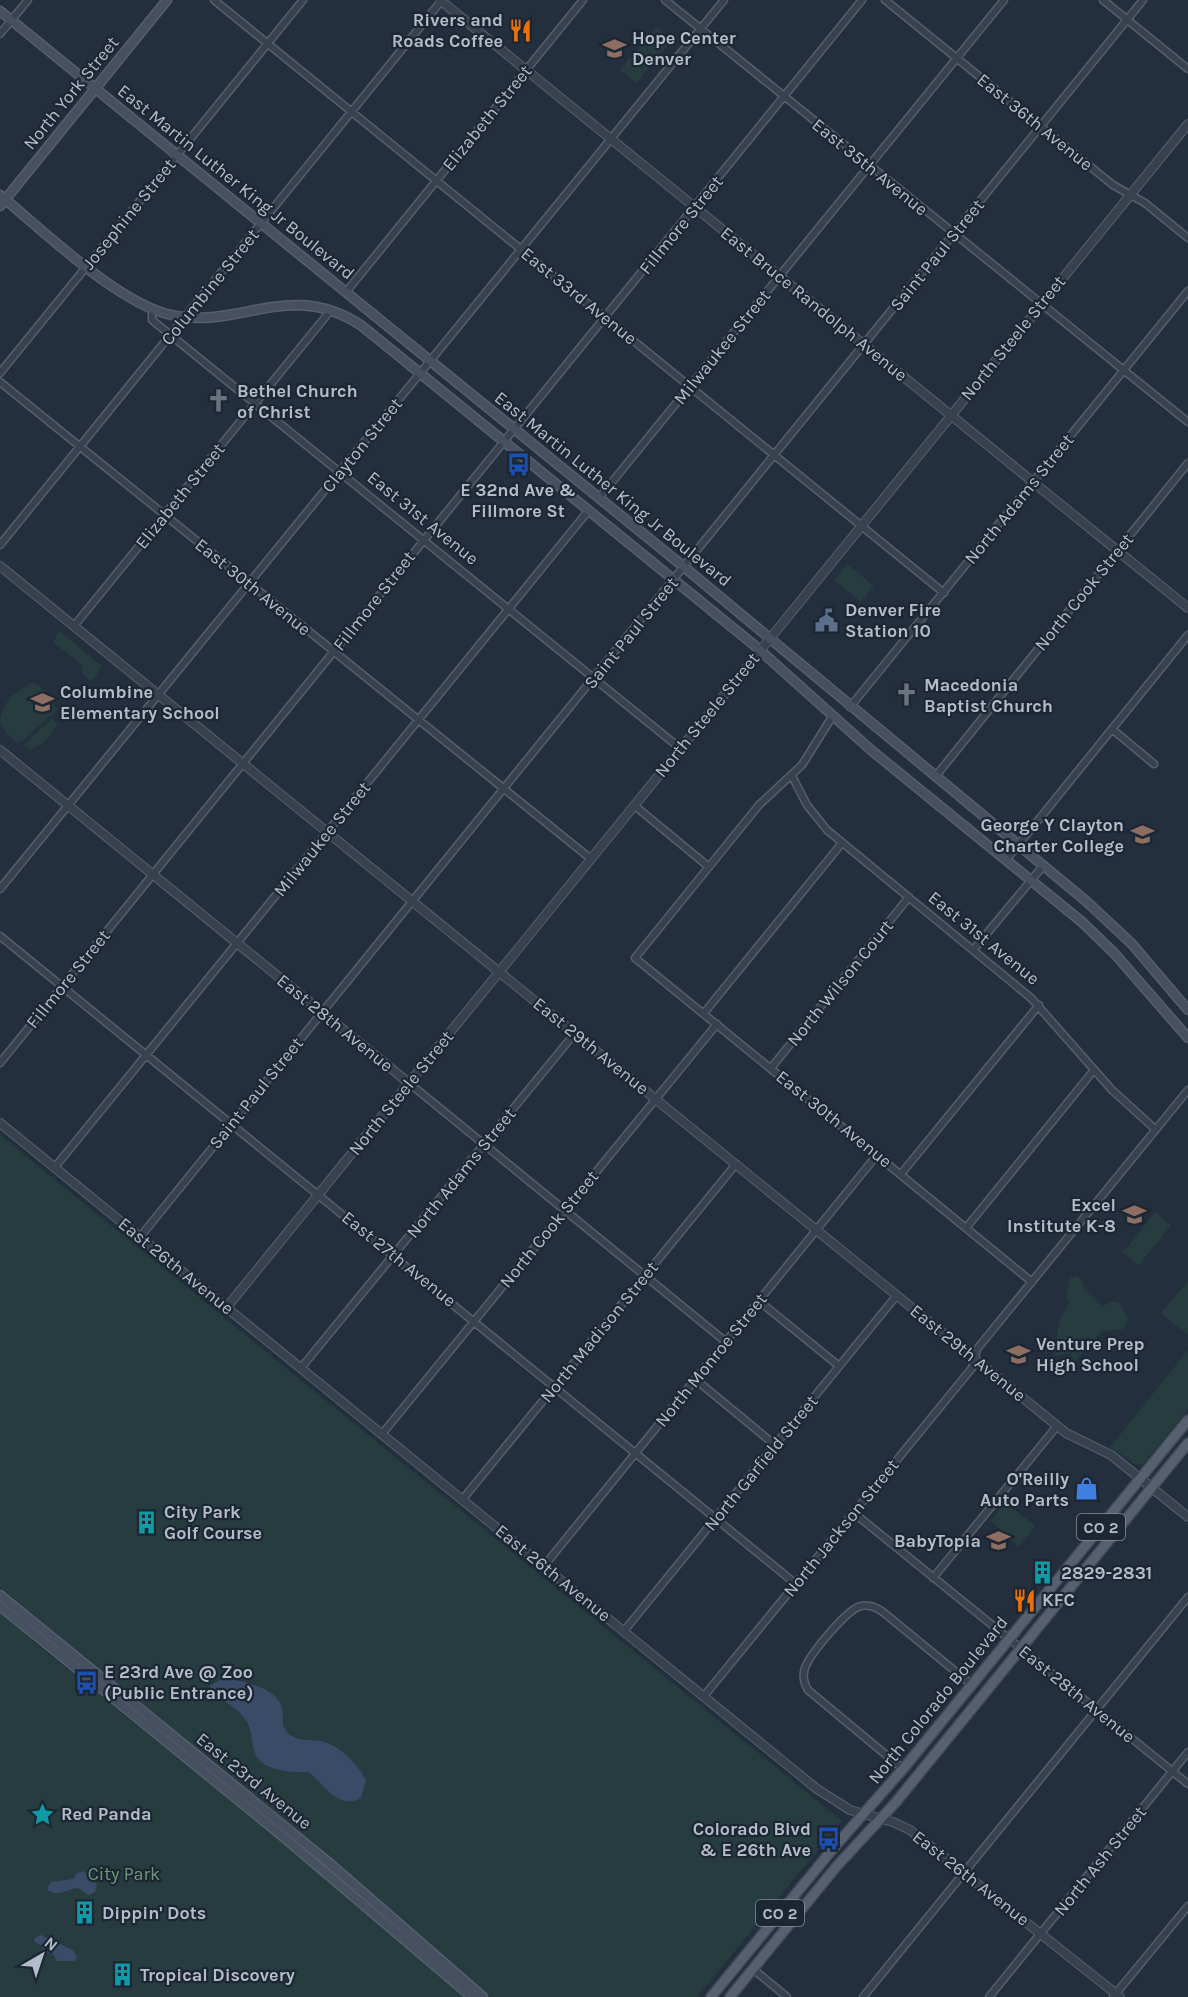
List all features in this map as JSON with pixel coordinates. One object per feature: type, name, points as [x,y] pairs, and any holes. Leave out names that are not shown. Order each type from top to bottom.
[{"type":"main road","name":"North York Street","points":[[2,200],[167,0]]},
{"type":"main road","name":"East Martin Luther King Jr Boulevard","points":[[0,11],[684,567],[1116,927],[1188,1010]]},
{"type":"main road","name":"East 31st Avenue","points":[[2,200],[118,290],[152,309],[185,317],[214,316],[287,304],[331,310]]},
{"type":"main road","name":"East Martin Luther King Jr Boulevard","points":[[331,310],[362,326],[674,579],[760,650],[830,720],[1031,880],[1107,946],[1188,1038]]},
{"type":"main road","name":"North Colorado Boulevard","points":[[711,1997],[836,1845],[865,1815],[1188,1420]]},
{"type":"main road","name":"North Colorado Boulevard","points":[[730,1997],[836,1867],[882,1818],[1188,1443]]},
{"type":"main road","name":"East 23rd Avenue","points":[[0,1595],[328,1862],[483,1997]]},
{"type":"main road","name":"East 23rd Avenue","points":[[0,1606],[377,1915],[472,1997]]},
{"type":"main road","points":[[377,1915],[385,1916],[422,1944]]},
{"type":"street","points":[[0,34],[28,0]]},
{"type":"street","name":"East 33rd Avenue","points":[[214,0],[944,593]]},
{"type":"street","name":"Josephine Street","points":[[0,373],[303,0]]},
{"type":"street","name":"East Bruce Randolph Avenue","points":[[441,0],[1188,608]]},
{"type":"street","name":"Columbine Street","points":[[0,545],[441,0]]},
{"type":"street","name":"Elizabeth Street","points":[[346,292],[583,0]]},
{"type":"street","name":"East 35th Avenue","points":[[665,0],[1188,422]]},
{"type":"street","name":"Clayton Street","points":[[0,889],[724,0]]},
{"type":"street","name":"Fillmore Street","points":[[0,1063],[862,0]]},
{"type":"street","name":"East 36th Avenue","points":[[885,0],[1113,185],[1145,203],[1188,238]]},
{"type":"street","name":"Milwaukee Street","points":[[598,498],[1004,0]]},
{"type":"street","points":[[1103,0],[1188,69]]},
{"type":"street","name":"Saint Paul Street","points":[[140,1237],[1143,0]]},
{"type":"street","name":"North Steele Street","points":[[227,1307],[1188,124]]},
{"type":"street","name":"North Adams Street","points":[[850,707],[1188,291]]},
{"type":"street","name":"East 31st Avenue","points":[[152,309],[152,320],[170,335],[681,748]]},
{"type":"street","name":"Elizabeth Street","points":[[74,626],[331,310]]},
{"type":"street","name":"East 30th Avenue","points":[[0,382],[591,859]]},
{"type":"street","name":"North Cook Street","points":[[935,777],[1188,463]]},
{"type":"street","name":"Milwaukee Street","points":[[55,1167],[589,510]]},
{"type":"street","name":"East 29th Avenue","points":[[0,566],[975,1358],[1054,1429],[1111,1455],[1188,1517]]},
{"type":"street","points":[[1006,860],[1188,635]]},
{"type":"street","points":[[634,806],[709,867],[759,805],[792,776],[830,720]]},
{"type":"street","points":[[1112,729],[1154,764]]},
{"type":"street","name":"East 28th Avenue","points":[[0,750],[726,1342]]},
{"type":"street","name":"East 31st Avenue","points":[[792,776],[817,820],[1039,1005],[1094,1070],[1155,1130]]},
{"type":"street","points":[[704,1013],[842,843]]},
{"type":"street","points":[[974,949],[1043,866]]},
{"type":"street","name":"East 30th Avenue","points":[[709,867],[635,958],[1032,1282]]},
{"type":"street","name":"North Wilson Court","points":[[771,1068],[909,897]]},
{"type":"street","name":"East 27th Avenue","points":[[0,936],[394,1254],[796,1584]]},
{"type":"street","points":[[901,1174],[1039,1005]]},
{"type":"street","name":"North Cook Street","points":[[382,1434],[717,1024]]},
{"type":"street","name":"North Adams Street","points":[[301,1368],[574,1034]]},
{"type":"street","points":[[966,1228],[1094,1070]]},
{"type":"street","name":"North Jackson Street","points":[[704,1696],[972,1368],[977,1349],[1188,1090]]},
{"type":"street","name":"East 26th Avenue","points":[[0,1123],[818,1789],[839,1804],[910,1830],[1117,1996]]},
{"type":"street","name":"North Monroe Street","points":[[544,1566],[877,1155]]},
{"type":"street","name":"North Madison Street","points":[[462,1500],[735,1164]]},
{"type":"street","name":"North Garfield Street","points":[[624,1632],[897,1295]]},
{"type":"street","points":[[759,1301],[839,1366]]},
{"type":"street","points":[[696,1379],[775,1445]]},
{"type":"street","points":[[933,1578],[1054,1429]]},
{"type":"street","name":"East 28th Avenue","points":[[854,1513],[1188,1784]]},
{"type":"street","points":[[863,1997],[1188,1597]]},
{"type":"street","points":[[903,1769],[808,1690],[804,1680],[804,1670],[816,1651],[850,1611],[862,1605],[871,1605],[883,1612],[972,1685]]},
{"type":"street","name":"North Ash Street","points":[[989,1997],[1188,1752]]},
{"type":"street","points":[[1117,1996],[1188,1906]]},
{"type":"street","points":[[753,1969],[787,1997]]},
{"type":"green space","points":[[656,27],[672,40],[636,83],[620,70]]},
{"type":"green space","points":[[847,564],[874,586],[861,602],[834,580]]},
{"type":"green space","points":[[58,630],[102,666],[94,679],[89,680],[81,672],[83,668],[80,663],[54,643]]},
{"type":"green space","points":[[31,683],[38,685],[58,709],[22,741],[16,743],[0,725],[2,710],[9,700]]},
{"type":"green space","points":[[52,718],[57,724],[46,740],[30,750],[24,745]]},
{"type":"green space","name":"City Park Golf Course","points":[[0,1135],[842,1821],[697,1997],[491,1997],[317,1847],[0,1587]]},
{"type":"green space","points":[[1155,1212],[1171,1225],[1139,1265],[1121,1251],[1127,1248]]},
{"type":"green space","points":[[1077,1276],[1083,1282],[1083,1286],[1103,1306],[1111,1302],[1118,1302],[1129,1320],[1123,1329],[1102,1332],[1075,1361],[1070,1353],[1053,1356],[1060,1319],[1069,1304],[1066,1296],[1070,1278]]},
{"type":"green space","points":[[1188,1281],[1188,1335],[1161,1313]]},
{"type":"green space","points":[[1188,1350],[1188,1409],[1143,1464],[1136,1465],[1110,1447]]},
{"type":"green space","name":"BabyTopia","points":[[1005,1503],[1033,1524],[1034,1528],[1019,1547],[990,1521]]},
{"type":"green space","name":"City Park","points":[[0,1611],[42,1649],[290,1848],[465,1997],[0,1997]]},
{"type":"water","points":[[223,1678],[266,1690],[279,1701],[284,1728],[289,1734],[300,1739],[328,1743],[347,1756],[366,1780],[361,1798],[353,1801],[339,1799],[309,1772],[278,1770],[263,1764],[255,1753],[250,1730],[244,1717],[212,1691],[210,1686]]},
{"type":"water","points":[[84,1871],[97,1884],[95,1892],[89,1895],[78,1888],[58,1893],[47,1889],[51,1882],[73,1879],[77,1873]]},
{"type":"water","points":[[41,1935],[73,1950],[77,1958],[74,1961],[57,1961],[54,1955],[43,1951],[42,1946],[34,1941]]},
{"type":"place","name":"Rivers and Roads Coffee","points":[[521,30]]},
{"type":"place","name":"Hope Center Denver","points":[[614,48]]},
{"type":"place","name":"Bethel Church of Christ","points":[[219,401]]},
{"type":"place","name":"E 32nd Ave & Fillmore St","points":[[518,464]]},
{"type":"place","name":"Denver Fire Station 10","points":[[827,620]]},
{"type":"place","name":"Macedonia Baptist Church","points":[[906,695]]},
{"type":"place","name":"Columbine Elementary School","points":[[42,702]]},
{"type":"place","name":"George Y Clayton Charter College","points":[[1142,835]]},
{"type":"place","name":"Excel Institute K-8","points":[[1134,1215]]},
{"type":"place","name":"Venture Prep High School","points":[[1018,1354]]},
{"type":"place","name":"O'Reilly Auto Parts","points":[[1087,1489]]},
{"type":"place","name":"City Park Golf Course","points":[[146,1522]]},
{"type":"place","name":"BabyTopia","points":[[999,1541]]},
{"type":"place","name":"2829-2831","points":[[1043,1573]]},
{"type":"place","name":"KFC","points":[[1024,1600]]},
{"type":"place","name":"E 23rd Ave @ Zoo (Public Entrance)","points":[[86,1682]]},
{"type":"place","name":"Red Panda","points":[[43,1814]]},
{"type":"place","name":"Colorado Blvd & E 26th Ave","points":[[829,1839]]},
{"type":"place","name":"Dippin' Dots","points":[[84,1913]]},
{"type":"place","name":"Tropical Discovery","points":[[122,1975]]}]
